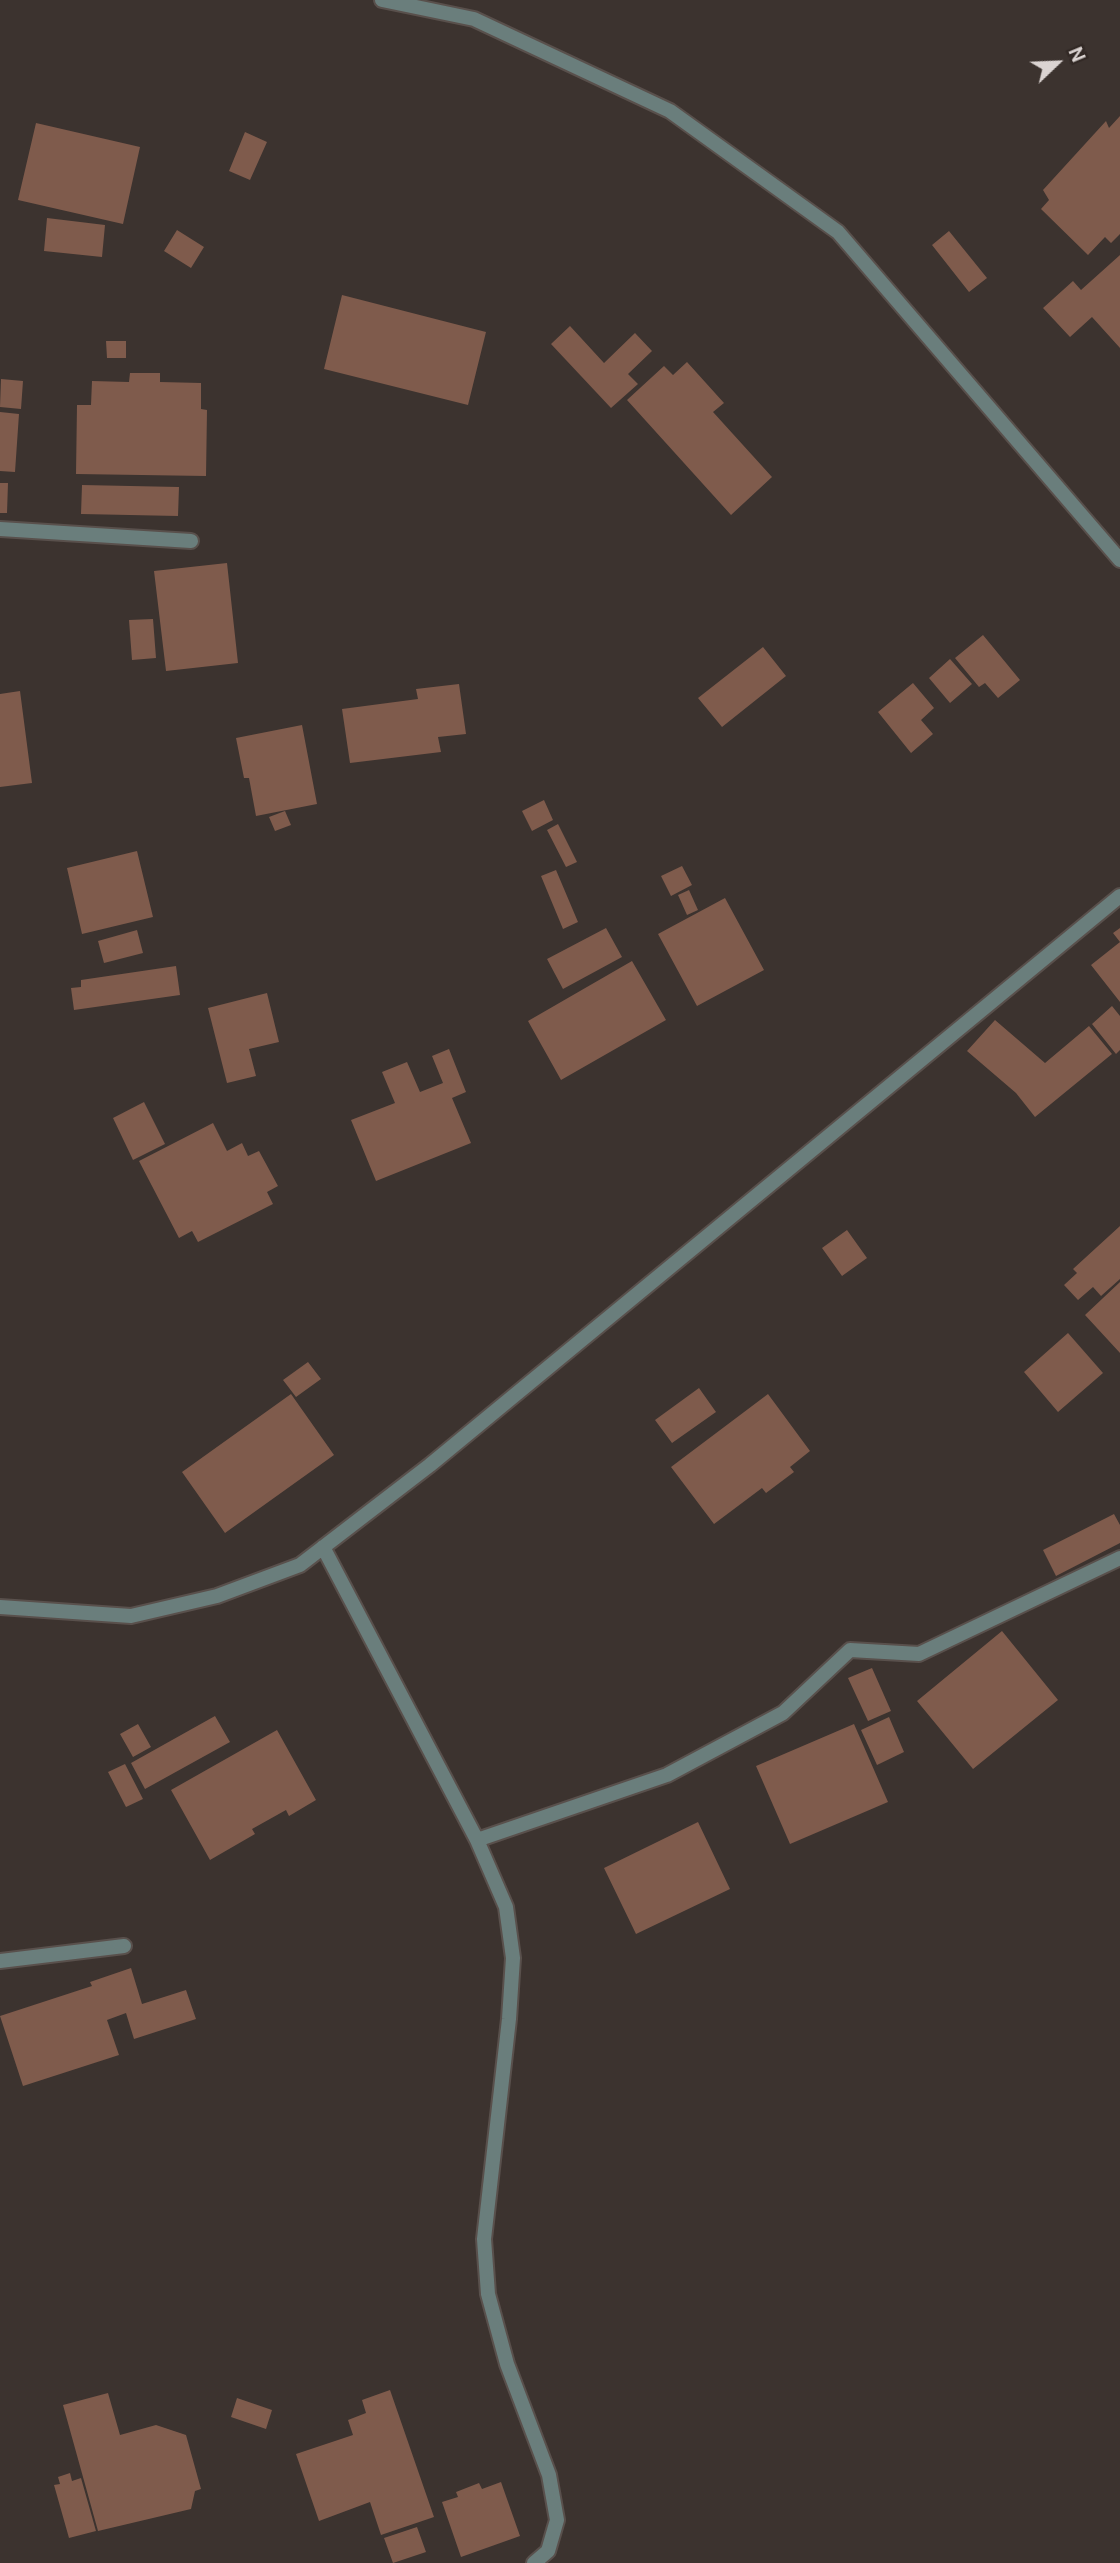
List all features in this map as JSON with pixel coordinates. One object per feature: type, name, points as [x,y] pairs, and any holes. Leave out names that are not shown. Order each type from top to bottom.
[{"type":"street","points":[[382,0],[474,19],[670,111],[838,232],[1120,560]]},
{"type":"street","points":[[0,529],[191,541]]},
{"type":"street","points":[[0,1607],[131,1616],[217,1596],[300,1565],[430,1465],[1120,896]]},
{"type":"street","points":[[323,1547],[477,1840],[506,1907],[513,1958],[509,2019],[484,2239],[488,2294],[507,2364],[549,2475],[557,2520],[548,2551],[534,2563]]},
{"type":"street","points":[[477,1840],[667,1775],[783,1713],[850,1650],[919,1654],[1120,1558]]},
{"type":"street","points":[[0,1961],[124,1946]]},
{"type":"building","points":[[1120,116],[1120,234],[1111,243],[1105,237],[1088,255],[1041,209],[1049,200],[1043,190],[1106,121],[1109,128]]},
{"type":"building","points":[[36,123],[140,147],[123,224],[18,200]]},
{"type":"building","points":[[245,132],[267,142],[250,180],[229,171]]},
{"type":"building","points":[[47,218],[105,225],[102,257],[44,251]]},
{"type":"building","points":[[177,230],[204,247],[191,268],[164,251]]},
{"type":"building","points":[[949,231],[987,278],[969,292],[932,245]]},
{"type":"building","points":[[1120,255],[1120,348],[1092,317],[1070,337],[1043,308],[1073,281],[1081,290]]},
{"type":"building","points":[[342,295],[486,332],[468,405],[324,369]]},
{"type":"building","points":[[570,326],[604,363],[635,333],[652,351],[628,374],[638,384],[611,408],[551,344]]},
{"type":"building","points":[[106,341],[126,341],[126,358],[107,358]]},
{"type":"building","points":[[687,362],[724,403],[713,412],[772,477],[731,515],[627,400],[664,366],[673,375]]},
{"type":"building","points":[[130,373],[160,373],[160,382],[201,383],[201,409],[207,410],[206,476],[76,474],[77,405],[91,405],[92,381],[129,382]]},
{"type":"building","points":[[1,379],[23,381],[21,409],[0,407]]},
{"type":"building","points":[[0,412],[19,414],[15,472],[0,471]]},
{"type":"building","points":[[0,483],[8,483],[7,513],[0,513]]},
{"type":"building","points":[[82,485],[179,487],[178,516],[81,514]]},
{"type":"building","points":[[227,563],[238,663],[166,671],[154,571]]},
{"type":"building","points":[[153,619],[156,658],[132,660],[129,620]]},
{"type":"building","points":[[983,635],[1020,680],[998,698],[985,683],[979,687],[955,658]]},
{"type":"building","points":[[763,647],[786,676],[722,727],[698,698]]},
{"type":"building","points":[[950,659],[972,684],[950,703],[929,678]]},
{"type":"building","points":[[913,683],[934,708],[921,720],[933,734],[911,753],[878,712]]},
{"type":"building","points":[[459,684],[466,734],[438,737],[441,752],[350,763],[342,709],[418,699],[416,689]]},
{"type":"building","points":[[20,691],[32,783],[0,787],[0,694]]},
{"type":"building","points":[[302,725],[317,804],[256,816],[249,778],[244,778],[236,738]]},
{"type":"building","points":[[544,800],[553,820],[532,831],[522,811]]},
{"type":"building","points":[[285,811],[291,825],[275,831],[269,817]]},
{"type":"building","points":[[558,824],[577,862],[566,867],[547,830]]},
{"type":"building","points":[[137,851],[153,917],[82,934],[67,868]]},
{"type":"building","points":[[682,866],[692,885],[671,896],[661,876]]},
{"type":"building","points":[[556,870],[578,922],[563,929],[541,876]]},
{"type":"building","points":[[689,890],[698,910],[687,915],[678,895]]},
{"type":"building","points":[[725,898],[764,970],[697,1006],[658,934]]},
{"type":"building","points":[[606,928],[622,957],[563,989],[547,959]]},
{"type":"building","points":[[1120,928],[1120,942],[1113,933]]},
{"type":"building","points":[[137,930],[143,953],[104,963],[98,941]]},
{"type":"building","points":[[1120,942],[1120,1002],[1091,965]]},
{"type":"building","points":[[632,961],[666,1020],[561,1080],[528,1021]]},
{"type":"building","points":[[176,966],[180,995],[74,1010],[71,988],[81,987],[81,980]]},
{"type":"building","points":[[267,993],[279,1042],[249,1049],[256,1076],[227,1083],[208,1008]]},
{"type":"building","points":[[1112,1006],[1120,1016],[1120,1050],[1116,1054],[1092,1024]]},
{"type":"building","points":[[995,1020],[1045,1063],[1089,1026],[1112,1054],[1035,1117],[1016,1093],[967,1051]]},
{"type":"building","points":[[449,1049],[466,1092],[452,1098],[471,1143],[376,1181],[351,1120],[395,1103],[382,1072],[407,1062],[420,1092],[443,1083],[432,1056]]},
{"type":"building","points":[[144,1102],[165,1144],[133,1160],[113,1118]]},
{"type":"building","points":[[213,1123],[227,1151],[242,1143],[248,1156],[259,1151],[278,1186],[267,1192],[273,1204],[198,1242],[192,1231],[179,1238],[139,1161]]},
{"type":"building","points":[[1120,1226],[1120,1279],[1101,1296],[1093,1287],[1078,1300],[1064,1285],[1077,1273],[1073,1269]]},
{"type":"building","points":[[847,1230],[867,1258],[842,1276],[822,1248]]},
{"type":"building","points":[[1120,1282],[1120,1353],[1085,1315]]},
{"type":"building","points":[[1068,1333],[1103,1373],[1058,1412],[1024,1372]]},
{"type":"building","points":[[308,1362],[321,1379],[296,1397],[283,1380]]},
{"type":"building","points":[[699,1388],[716,1412],[672,1443],[655,1420]]},
{"type":"building","points":[[291,1394],[334,1455],[225,1533],[182,1472]]},
{"type":"building","points":[[768,1394],[810,1451],[790,1467],[794,1472],[766,1493],[762,1488],[714,1524],[671,1467]]},
{"type":"building","points":[[1114,1514],[1120,1525],[1120,1543],[1056,1576],[1043,1550]]},
{"type":"building","points":[[1002,1631],[1058,1700],[973,1769],[917,1701]]},
{"type":"building","points":[[872,1668],[891,1711],[868,1721],[848,1678]]},
{"type":"building","points":[[215,1716],[230,1742],[145,1789],[131,1763]]},
{"type":"building","points":[[889,1717],[904,1752],[877,1765],[861,1730]]},
{"type":"building","points":[[138,1724],[151,1747],[133,1757],[120,1734]]},
{"type":"building","points":[[854,1724],[888,1802],[790,1844],[756,1766]]},
{"type":"building","points":[[277,1730],[316,1800],[289,1816],[286,1810],[252,1829],[255,1834],[210,1860],[171,1790]]},
{"type":"building","points":[[125,1764],[143,1799],[126,1807],[108,1772]]},
{"type":"building","points":[[698,1822],[730,1889],[636,1934],[604,1868]]},
{"type":"building","points":[[131,1968],[142,2004],[186,1990],[196,2019],[134,2039],[126,2013],[107,2020],[119,2055],[23,2086],[0,2016],[92,1986],[90,1982]]},
{"type":"building","points":[[390,2390],[434,2517],[381,2535],[370,2502],[319,2521],[296,2454],[353,2435],[348,2420],[366,2413],[362,2400]]},
{"type":"building","points":[[108,2393],[120,2435],[156,2425],[186,2435],[201,2489],[195,2491],[191,2509],[98,2531],[63,2405]]},
{"type":"building","points":[[237,2398],[272,2410],[266,2429],[231,2417]]},
{"type":"building","points":[[70,2473],[72,2481],[81,2478],[96,2531],[69,2538],[54,2485],[60,2484],[58,2477]]},
{"type":"building","points":[[501,2482],[520,2536],[461,2557],[442,2502],[458,2497],[456,2492],[479,2483],[482,2489]]},
{"type":"building","points":[[417,2527],[426,2552],[393,2563],[384,2538]]}]
